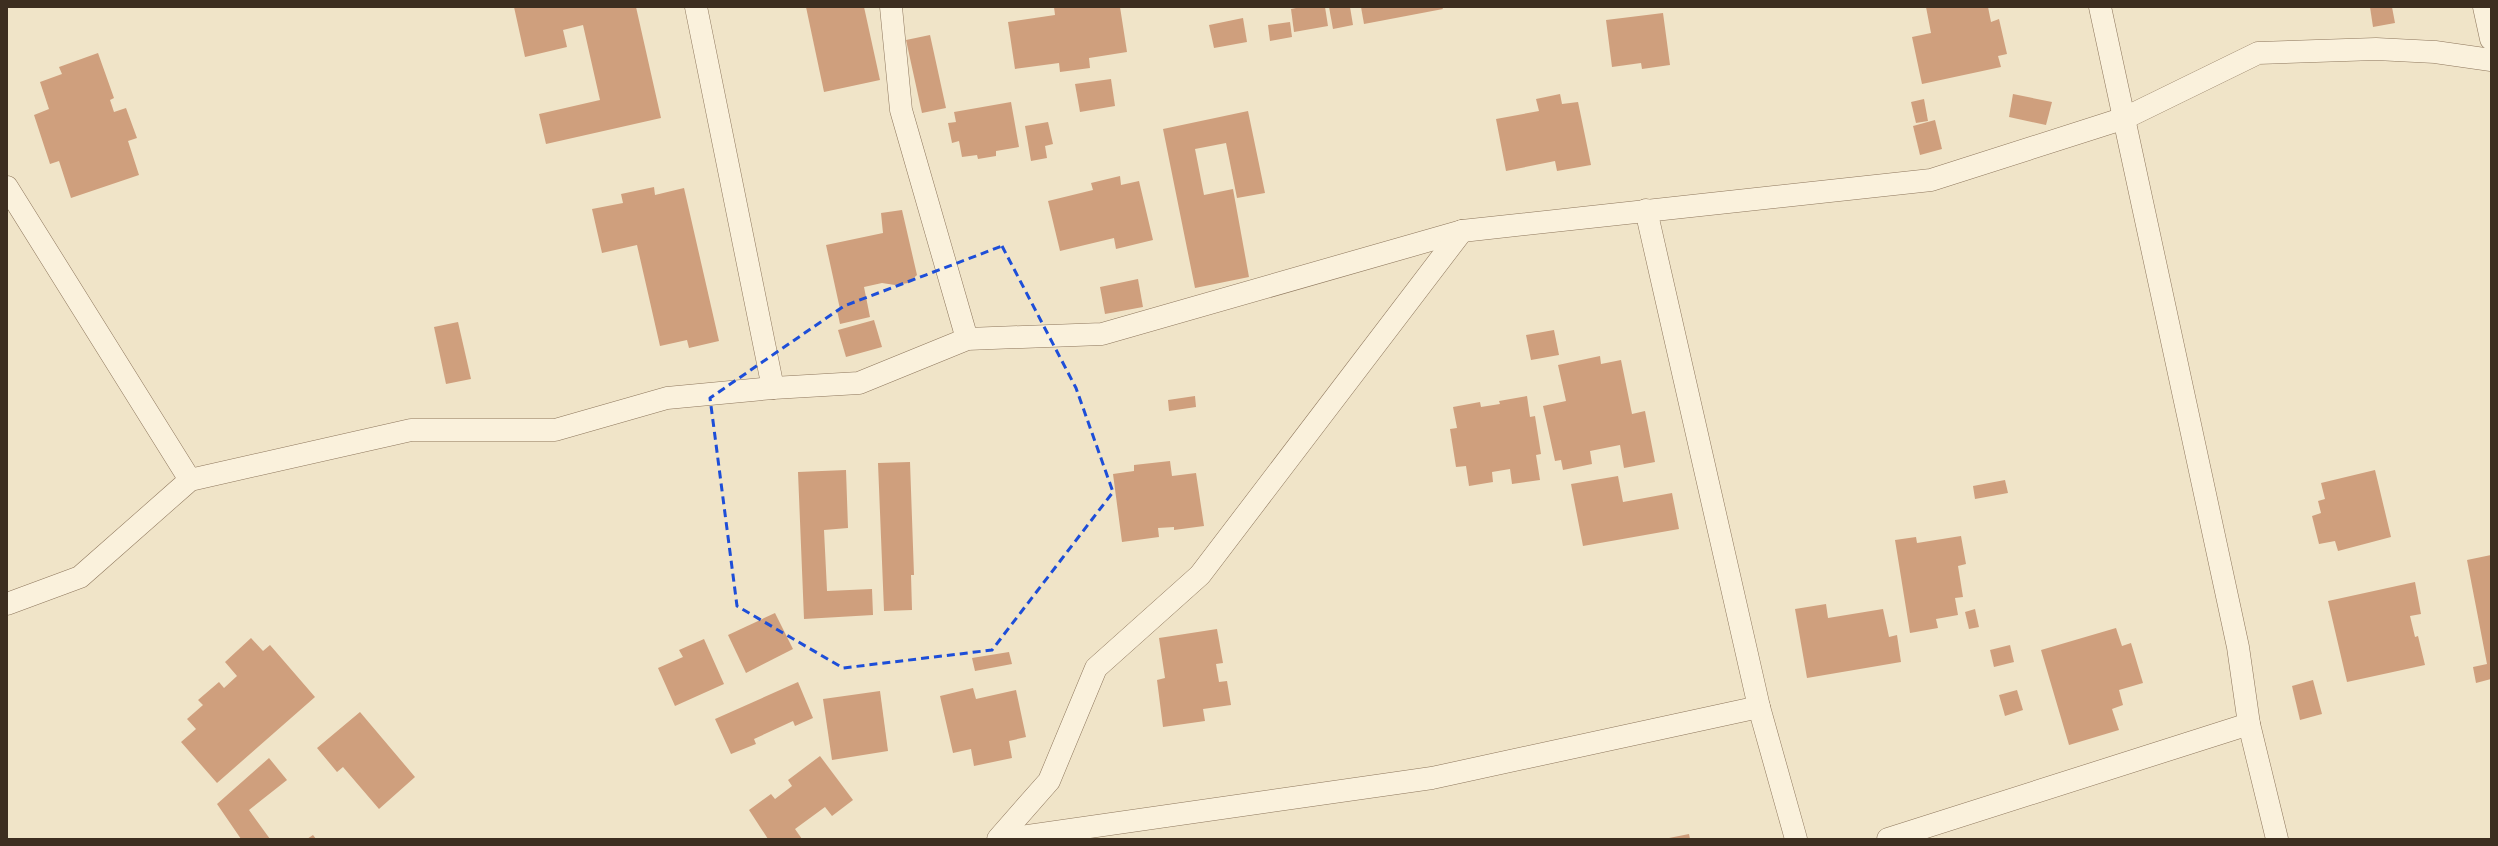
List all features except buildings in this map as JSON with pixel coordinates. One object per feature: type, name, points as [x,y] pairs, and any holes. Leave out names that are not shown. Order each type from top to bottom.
[{"type":"street","points":[[696,7],[774,388]]},
{"type":"street","points":[[891,7],[901,110],[967,339]]},
{"type":"street","points":[[2100,7],[2238,647],[2249,724],[2276,839]]},
{"type":"street","points":[[2484,7],[2491,39]]},
{"type":"street","points":[[7,604],[80,577],[190,480],[411,430],[555,430],[667,398],[774,388],[859,383],[967,339],[1102,334],[1462,231],[1931,180],[2125,118],[2258,53],[2384,50],[2435,52],[2491,60]]},
{"type":"street","points":[[7,187],[190,480]]},
{"type":"street","points":[[1646,210],[1759,707],[1796,839]]},
{"type":"street","points":[[998,839],[1049,781],[1096,668],[1200,575],[1462,231]]},
{"type":"street","points":[[1006,839],[1432,778],[1759,707]]},
{"type":"street","points":[[1888,839],[2249,724]]},
{"type":"highlighted area","points":[[1002,246],[1076,388],[1113,492],[992,650],[843,668],[737,606],[710,398],[844,306]]}]
